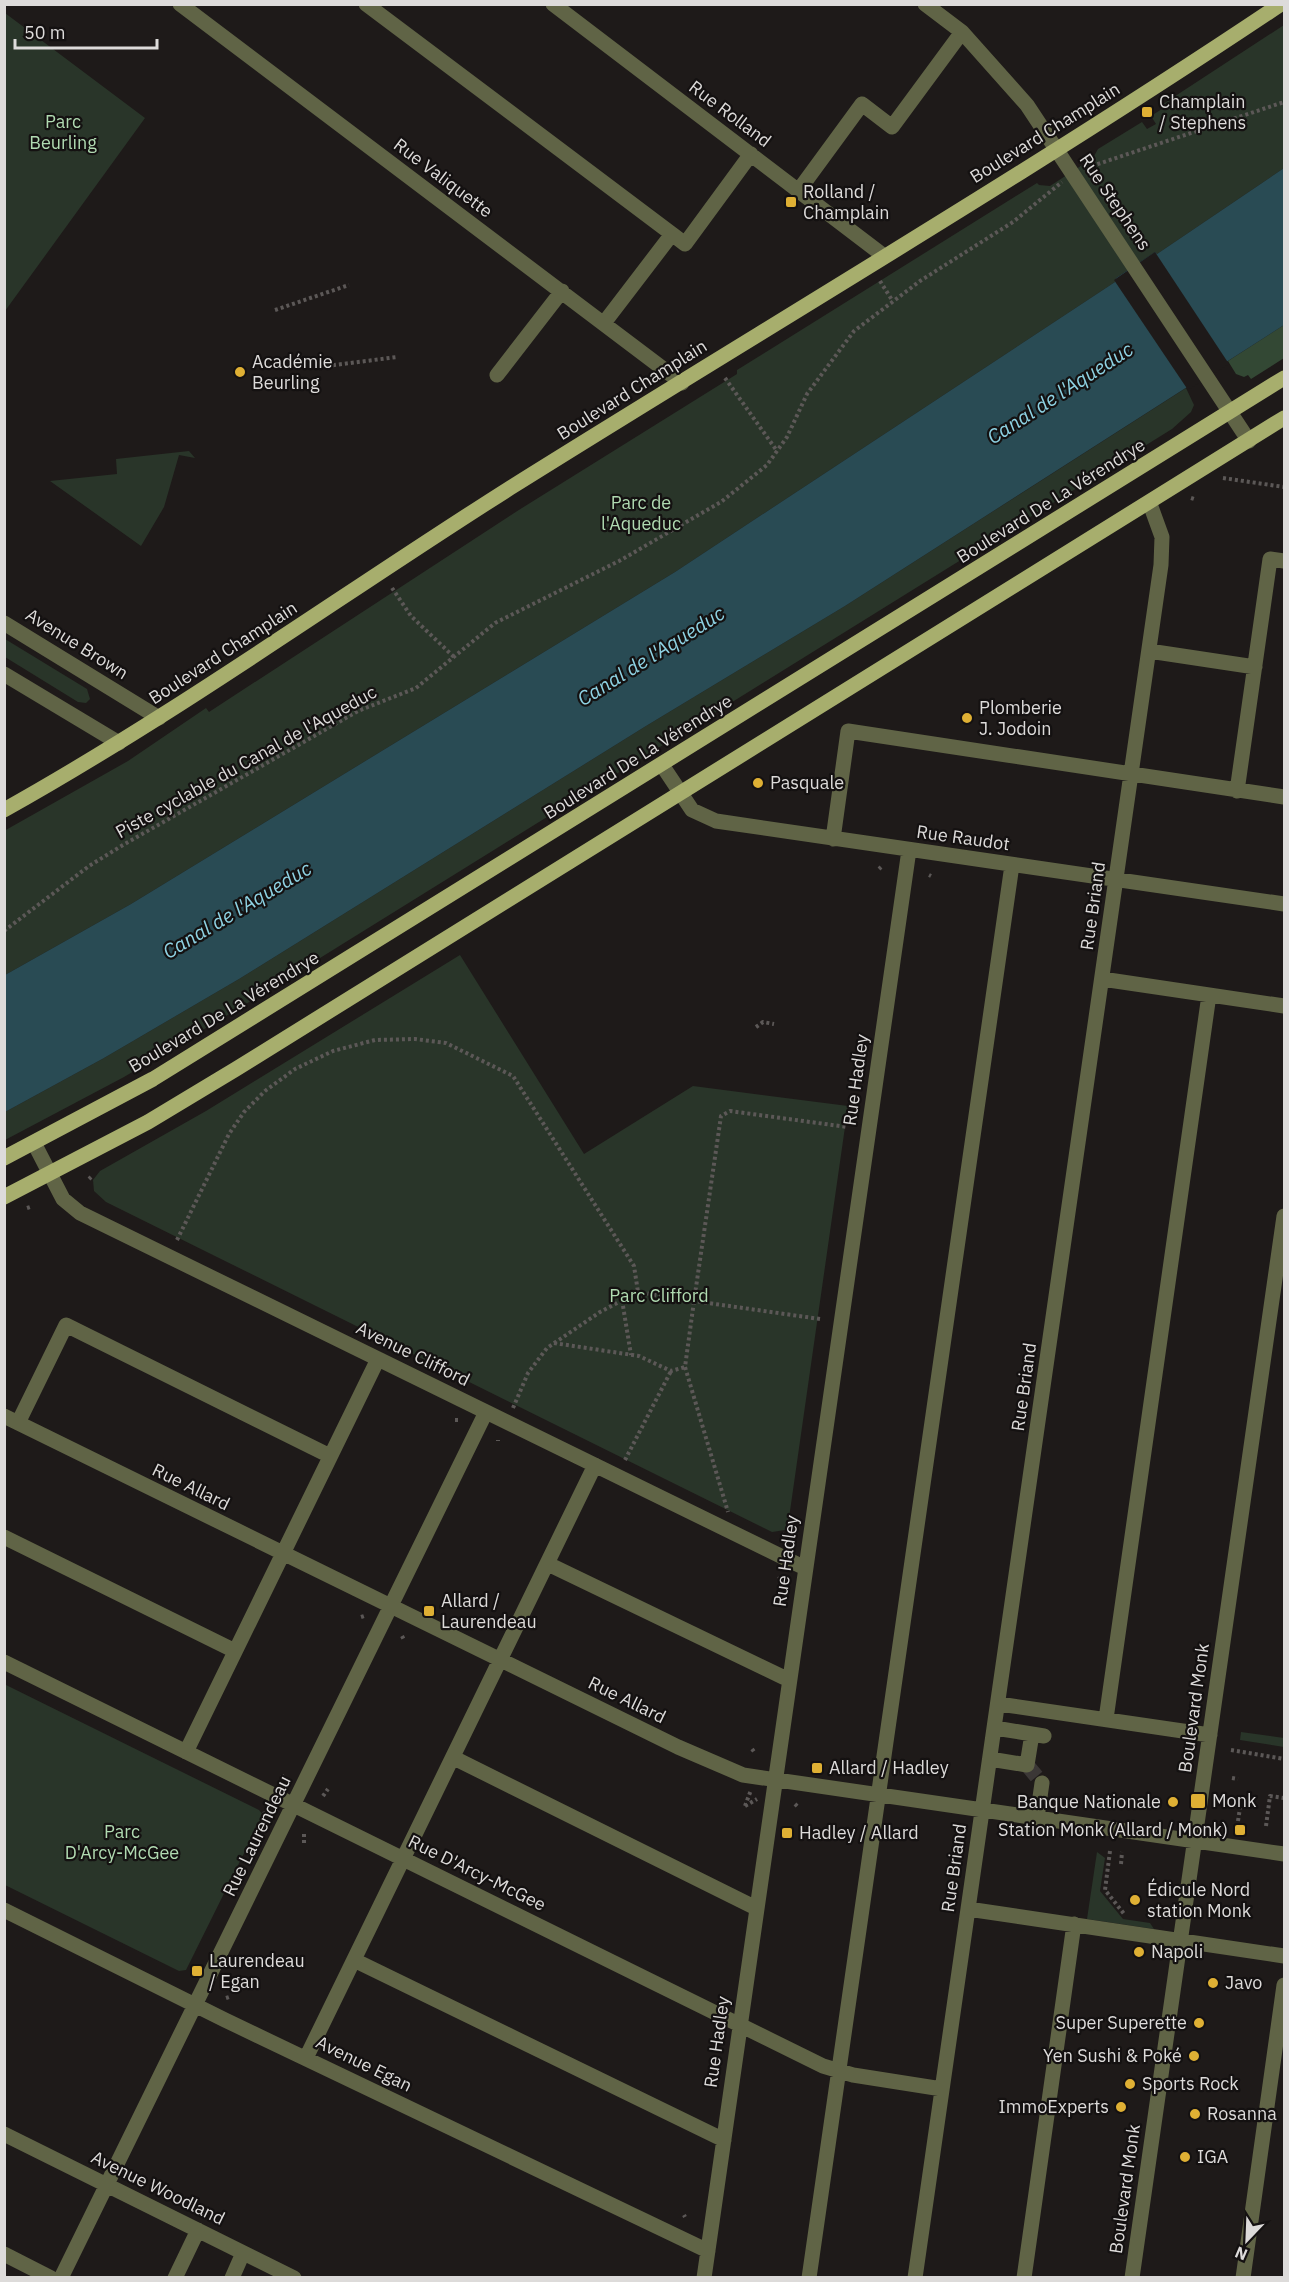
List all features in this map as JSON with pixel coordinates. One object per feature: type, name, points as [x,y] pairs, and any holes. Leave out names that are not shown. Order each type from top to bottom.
[{"type":"main road","name":"Boulevard Champlain","points":[[4,810],[159,718],[507,490],[1057,150],[1281,4]]},
{"type":"main road","name":"Boulevard De La Vérendrye","points":[[4,1158],[153,1079],[1284,378]]},
{"type":"main road","points":[[4,1197],[191,1097],[1150,504],[1284,418]]},
{"type":"street","name":"Rue Valiquette","points":[[180,4],[682,383]]},
{"type":"street","points":[[366,4],[685,244],[751,154]]},
{"type":"street","name":"Rue Rolland","points":[[552,4],[884,256]]},
{"type":"street","name":"Rue Stephens","points":[[925,4],[962,32],[1013,88],[1209,376],[1249,441]]},
{"type":"street","points":[[799,190],[862,104],[892,127],[962,32]]},
{"type":"street","points":[[604,323],[672,234]]},
{"type":"street","points":[[498,375],[562,291]]},
{"type":"street","name":"Rue Briand","points":[[915,2277],[1118,880],[1149,651],[1162,549],[1159,525],[1150,504]]},
{"type":"street","points":[[1237,791],[1270,559],[1284,561]]},
{"type":"street","name":"Avenue Brown","points":[[4,623],[159,718]]},
{"type":"street","points":[[1149,651],[1255,667]]},
{"type":"street","points":[[4,674],[119,743]]},
{"type":"street","points":[[833,838],[848,731],[1284,797]]},
{"type":"street","name":"Rue Raudot","points":[[662,765],[692,810],[706,818],[1284,904]]},
{"type":"street","name":"Rue Hadley","points":[[704,2277],[909,850]]},
{"type":"street","points":[[809,2277],[1012,865]]},
{"type":"street","points":[[1102,979],[1284,1006]]},
{"type":"street","points":[[1106,1719],[1209,995]]},
{"type":"street","name":"Avenue Clifford","points":[[34,1143],[63,1199],[80,1213],[805,1568]]},
{"type":"street","name":"Boulevard Monk","points":[[1132,2277],[1284,1216]]},
{"type":"street","points":[[11,1420],[66,1325],[330,1456]]},
{"type":"street","points":[[186,1752],[378,1359]]},
{"type":"street","name":"Rue Laurendeau","points":[[62,2277],[392,1608],[486,1412]]},
{"type":"street","name":"Rue Allard","points":[[11,1420],[501,1661],[743,1775],[1284,1854]]},
{"type":"street","points":[[306,2058],[595,1466]]},
{"type":"street","points":[[4,1538],[235,1651]]},
{"type":"street","points":[[548,1564],[789,1680]]},
{"type":"street","name":"Rue D'Arcy-McGee","points":[[4,1662],[839,2072],[942,2089]]},
{"type":"street","points":[[999,1704],[1210,1735]]},
{"type":"street","points":[[990,1759],[1027,1765],[1038,1736],[994,1728]]},
{"type":"street","points":[[454,1758],[756,1908]]},
{"type":"street","points":[[1037,1818],[1042,1783]]},
{"type":"street","points":[[968,1909],[1284,1956]]},
{"type":"street","name":"Avenue Egan","points":[[4,1910],[708,2251]]},
{"type":"street","points":[[1024,2277],[1074,1924]]},
{"type":"street","points":[[354,1960],[724,2140]]},
{"type":"street","points":[[1243,2277],[1284,1985]]},
{"type":"street","name":"Avenue Woodland","points":[[4,2134],[294,2277]]},
{"type":"street","points":[[175,2277],[198,2230]]},
{"type":"street","points":[[232,2277],[243,2253]]},
{"type":"street","points":[[4,2254],[51,2277]]},
{"type":"path","points":[[1091,165],[1284,102]]},
{"type":"path","name":"Piste cyclable du Canal de l'Aqueduc","points":[[4,932],[89,866],[184,808],[358,711],[416,688],[495,623],[619,561],[721,502],[767,465],[787,437],[807,394],[854,332],[892,300],[1013,222],[1057,185]]},
{"type":"path","points":[[880,281],[892,300]]},
{"type":"path","points":[[275,310],[349,285]]},
{"type":"path","points":[[327,366],[398,357]]},
{"type":"path","points":[[725,378],[777,451]]},
{"type":"path","points":[[1223,478],[1284,487]]},
{"type":"path","points":[[392,588],[411,616],[454,657]]},
{"type":"path","points":[[756,1027],[763,1022],[774,1024]]},
{"type":"path","points":[[177,1240],[229,1134],[244,1112],[265,1091],[311,1059],[347,1046],[375,1040],[415,1039],[446,1043],[513,1076],[634,1266],[638,1292]]},
{"type":"path","points":[[728,1512],[685,1367],[722,1116],[730,1111],[847,1127]]},
{"type":"path","points":[[514,1405],[528,1373],[547,1348],[578,1325],[638,1292],[820,1319]]},
{"type":"path","points":[[622,1300],[630,1355]]},
{"type":"path","points":[[554,1343],[639,1356],[671,1371],[685,1367]]},
{"type":"path","points":[[625,1460],[671,1371]]},
{"type":"path","points":[[1231,1750],[1284,1759]]},
{"type":"path","points":[[1232,1778],[1238,1779]]},
{"type":"path","points":[[323,1796],[328,1789]]},
{"type":"path","points":[[751,1789],[745,1806],[758,1798]]},
{"type":"path","points":[[1266,1826],[1270,1796],[1284,1798]]},
{"type":"path","points":[[1238,1821],[1240,1808]]},
{"type":"path","points":[[304,1833],[304,1843]]},
{"type":"path","points":[[1110,1851],[1105,1890],[1127,1917]]},
{"type":"path","points":[[1121,1864],[1122,1852]]},
{"type":"path","points":[[1150,1912],[1161,1913]]},
{"type":"green space","name":"Parc Beurling","points":[[5,13],[145,118],[4,311]]},
{"type":"green space","name":"Parc de l'Aqueduc","points":[[1284,25],[1284,168],[675,572],[131,904],[5,975],[4,831],[128,761],[206,708],[209,712],[522,508],[737,374],[737,370],[1037,183],[1050,186],[1093,158],[1098,149],[1142,122],[1147,129],[1156,124],[1151,116],[1162,109],[1160,106]]},
{"type":"green space","points":[[1284,325],[1284,358],[1251,379],[1248,375],[1244,377],[1236,374],[1228,361]]},
{"type":"green space","points":[[1186,388],[1194,405],[1191,412],[1172,429],[241,1007],[124,1077],[5,1140],[5,1112],[104,1058],[239,979],[646,726],[845,606]]},
{"type":"green space","points":[[189,451],[195,458],[179,455],[164,507],[141,546],[50,481],[117,474],[116,459]]},
{"type":"green space","points":[[5,639],[87,689],[90,699],[86,703],[78,702],[5,657]]},
{"type":"green space","name":"Parc Clifford","points":[[460,955],[584,1154],[693,1086],[848,1106],[789,1518],[785,1530],[772,1532],[106,1202],[94,1191],[93,1180],[100,1171],[206,1111]]},
{"type":"green space","name":"Parc D'Arcy-McGee","points":[[4,1684],[259,1810],[263,1815],[186,1970],[179,1971],[5,1885]]},
{"type":"green space","points":[[1241,1732],[1284,1738],[1284,1747],[1240,1740]]},
{"type":"green space","points":[[1097,1852],[1105,1858],[1100,1891],[1123,1919],[1150,1923],[1154,1929],[1087,1919]]},
{"type":"water","name":"Canal de l'Aqueduc","points":[[1284,168],[1284,325],[845,606],[646,726],[239,979],[104,1058],[5,1112],[5,975],[131,904],[675,572]]},
{"type":"pier","points":[[1155,252],[1229,364],[1188,390],[1114,280]]},
{"type":"tunnel","points":[[1027,1765],[1042,1783]]},
{"type":"place","name":"Champlain / Stephens","points":[[1147,112]]},
{"type":"place","name":"Rolland / Champlain","points":[[791,202]]},
{"type":"place","name":"Académie Beurling","points":[[240,372]]},
{"type":"place","name":"Plomberie J. Jodoin","points":[[967,718]]},
{"type":"place","name":"Pasquale","points":[[758,783]]},
{"type":"place","name":"Allard / Laurendeau","points":[[429,1611]]},
{"type":"place","name":"Allard / Hadley","points":[[817,1768]]},
{"type":"place","name":"Monk","points":[[1198,1801]]},
{"type":"place","name":"Banque Nationale","points":[[1173,1802]]},
{"type":"place","name":"Station Monk (Allard / Monk)","points":[[1240,1830]]},
{"type":"place","name":"Hadley / Allard","points":[[787,1833]]},
{"type":"place","name":"Édicule Nord station Monk","points":[[1135,1900]]},
{"type":"place","name":"Napoli","points":[[1139,1952]]},
{"type":"place","name":"Laurendeau / Egan","points":[[197,1971]]},
{"type":"place","name":"Javo","points":[[1213,1983]]},
{"type":"place","name":"Super Superette","points":[[1199,2023]]},
{"type":"place","name":"Yen Sushi & Poké","points":[[1194,2056]]},
{"type":"place","name":"Sports Rock","points":[[1130,2084]]},
{"type":"place","name":"ImmoExperts","points":[[1121,2107]]},
{"type":"place","name":"Rosanna","points":[[1195,2114]]},
{"type":"place","name":"IGA","points":[[1185,2157]]}]
